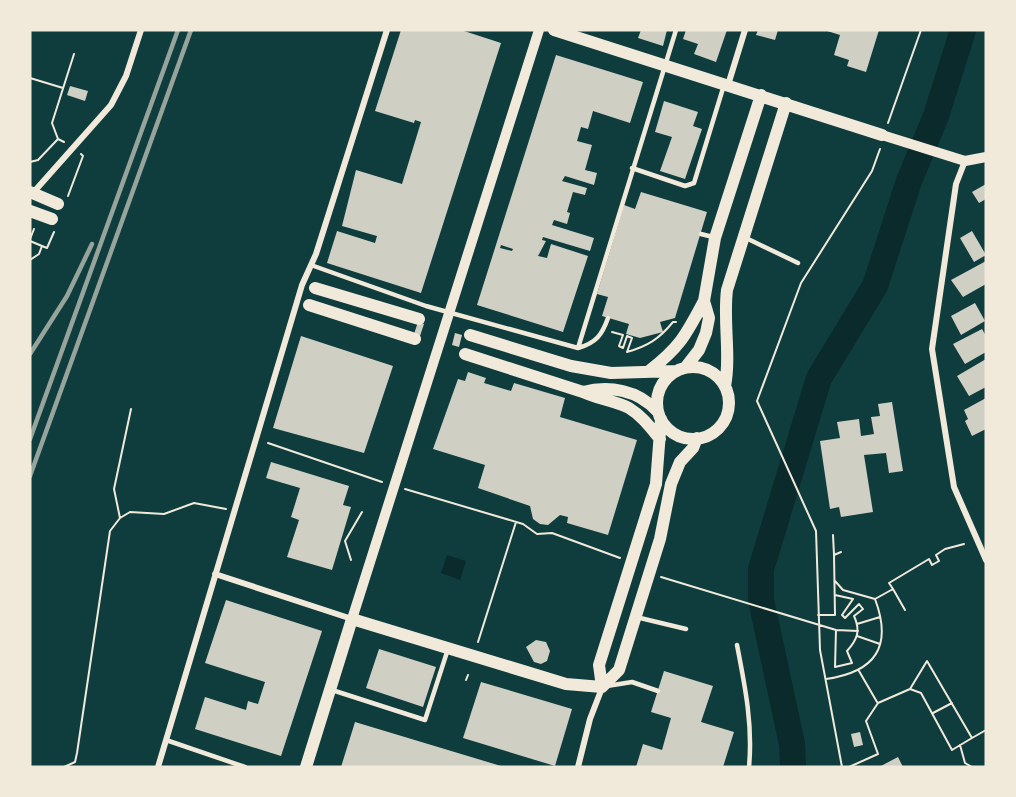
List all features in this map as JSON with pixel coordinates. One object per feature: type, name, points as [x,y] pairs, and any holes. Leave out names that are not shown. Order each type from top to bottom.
[{"type":"main road","points":[[554,30],[883,135]]},
{"type":"main road","points":[[649,371],[674,352],[691,328],[704,301],[715,238],[761,95]]},
{"type":"main road","points":[[583,392],[600,387],[633,393],[649,402],[674,433],[682,437],[697,438],[709,434],[723,422],[728,404],[725,386],[728,371],[724,312],[727,290],[786,103]]},
{"type":"main road","points":[[30,194],[58,204]]},
{"type":"main road","points":[[30,211],[52,219]]},
{"type":"main road","points":[[315,288],[419,319]]},
{"type":"main road","points":[[602,687],[599,664],[656,484],[660,439],[659,392],[663,384],[681,370],[699,351],[709,318],[704,301]]},
{"type":"main road","points":[[309,305],[414,339]]},
{"type":"main road","points":[[470,335],[571,366],[611,373],[704,369],[712,373],[725,386]]},
{"type":"main road","points":[[465,354],[627,407],[644,420],[660,439]]},
{"type":"main road","points":[[306,767],[352,618],[566,684],[602,687],[619,670],[660,539],[671,484],[680,462],[693,448],[697,438]]},
{"type":"street","points":[[30,194],[62,162],[111,105],[126,76],[141,30]]},
{"type":"street","points":[[158,767],[302,285],[311,265],[387,30]]},
{"type":"street","points":[[215,574],[352,618],[447,312],[539,30]]},
{"type":"street","points":[[726,84],[745,30]]},
{"type":"street","points":[[883,135],[960,159],[986,157]]},
{"type":"street","points":[[960,159],[932,349],[957,498],[986,560]]},
{"type":"street","points":[[578,767],[602,687]]},
{"type":"lane","points":[[578,348],[676,30]]},
{"type":"lane","points":[[632,168],[685,186],[694,183],[726,84]]},
{"type":"lane","points":[[701,234],[715,238]]},
{"type":"lane","points":[[743,237],[798,263]]},
{"type":"lane","points":[[311,265],[447,312],[578,348],[592,344],[604,331],[608,318]]},
{"type":"lane","points":[[636,617],[686,629]]},
{"type":"lane","points":[[736,645],[748,699],[751,741],[749,767]]},
{"type":"lane","points":[[330,690],[425,720],[448,649]]},
{"type":"lane","points":[[602,687],[632,682],[658,691]]},
{"type":"lane","points":[[166,740],[245,767]]},
{"type":"path","points":[[842,767],[819,637],[818,542],[812,521],[758,401],[801,283],[872,171],[921,30]]},
{"type":"path","points":[[30,78],[63,88]]},
{"type":"path","points":[[30,162],[38,160],[58,139]]},
{"type":"path","points":[[34,229],[30,240],[42,246]]},
{"type":"path","points":[[612,325],[610,331],[623,335],[619,346],[623,348],[627,336],[632,338],[627,352],[647,346],[659,339],[673,322],[679,323]]},
{"type":"path","points":[[120,518],[114,489],[131,409]]},
{"type":"path","points":[[268,443],[384,483]]},
{"type":"path","points":[[399,487],[516,522],[537,534],[552,533],[620,558]]},
{"type":"path","points":[[64,767],[75,762],[77,753],[110,531],[120,518],[130,512],[164,514],[194,503],[234,512]]},
{"type":"path","points":[[351,560],[345,540],[362,512]]},
{"type":"path","points":[[478,642],[516,522]]},
{"type":"path","points":[[819,615],[835,615],[833,535]]},
{"type":"path","points":[[905,610],[889,583],[929,559],[932,565],[939,561],[936,555],[945,549],[964,544]]},
{"type":"path","points":[[834,555],[841,552]]},
{"type":"path","points":[[661,577],[836,630],[858,631]]},
{"type":"path","points":[[834,580],[843,590],[875,599],[893,589]]},
{"type":"path","points":[[835,594],[853,599],[842,615],[845,618],[859,604],[863,609],[854,616],[858,631],[856,642],[847,651],[852,663],[835,667],[836,630]]},
{"type":"path","points":[[826,679],[859,671],[873,659],[881,644],[883,628],[875,599]]},
{"type":"path","points":[[857,624],[881,617]]},
{"type":"path","points":[[857,636],[881,644]]},
{"type":"path","points":[[849,767],[878,754],[866,721],[878,703],[910,689],[927,661],[972,738]]},
{"type":"path","points":[[859,671],[878,703]]},
{"type":"path","points":[[466,680],[468,675]]},
{"type":"path","points":[[910,689],[921,693],[952,750],[986,730]]},
{"type":"path","points":[[932,714],[952,703]]},
{"type":"path","points":[[960,745],[965,764],[972,767]]},
{"type":"water","points":[[447,555],[466,561],[460,580],[441,573]]},
{"type":"building","points":[[401,30],[461,30],[501,43],[421,293],[327,263],[337,231],[375,243],[377,236],[342,226],[356,170],[402,184],[421,122],[415,120],[414,123],[375,111]]},
{"type":"building","points":[[641,30],[667,30],[663,46],[638,38]]},
{"type":"building","points":[[686,30],[727,30],[716,62],[694,54],[698,44],[683,39]]},
{"type":"building","points":[[758,30],[778,30],[775,40],[756,35]]},
{"type":"building","points":[[824,30],[879,30],[866,72],[847,66],[849,60],[834,55],[840,35]]},
{"type":"building","points":[[556,55],[643,82],[630,123],[593,111],[588,129],[581,127],[577,141],[592,145],[585,170],[597,173],[594,185],[565,176],[562,181],[587,188],[585,195],[573,192],[567,212],[570,213],[567,224],[554,220],[552,225],[594,238],[590,251],[543,237],[542,240],[546,241],[538,256],[547,258],[551,244],[588,256],[563,332],[477,305]],"holes":[[[501,245],[513,249],[512,251],[500,248]]]},
{"type":"building","points":[[70,86],[88,91],[85,101],[67,95]]},
{"type":"building","points":[[664,101],[698,112],[693,126],[702,129],[685,179],[660,171],[672,137],[655,132]]},
{"type":"building","points":[[986,184],[986,199],[979,203],[972,192]]},
{"type":"building","points":[[641,192],[707,212],[675,318],[660,322],[663,332],[640,338],[626,334],[629,324],[602,316],[608,297],[597,294],[624,205],[635,209]]},
{"type":"building","points":[[972,231],[986,255],[974,262],[960,238]]},
{"type":"building","points":[[986,261],[986,284],[963,297],[951,280]]},
{"type":"building","points":[[975,303],[985,321],[961,335],[951,316]]},
{"type":"building","points":[[418,322],[424,324],[420,336],[414,334]]},
{"type":"building","points":[[982,329],[986,336],[986,352],[965,364],[953,344]]},
{"type":"building","points":[[455,333],[462,335],[459,347],[452,345]]},
{"type":"building","points":[[301,336],[393,366],[364,453],[273,428]]},
{"type":"building","points":[[986,359],[986,387],[969,396],[957,376]]},
{"type":"building","points":[[468,372],[486,378],[484,383],[511,391],[514,383],[565,398],[560,417],[637,440],[608,535],[567,523],[568,517],[560,515],[548,525],[540,524],[533,519],[530,506],[478,488],[485,465],[433,449],[458,379],[465,381]]},
{"type":"building","points":[[986,398],[986,429],[972,436],[965,421],[968,419],[964,410]]},
{"type":"building","points":[[892,402],[903,471],[889,473],[886,453],[864,455],[873,512],[841,517],[839,507],[830,509],[820,441],[840,438],[837,422],[859,419],[861,436],[874,434],[871,417],[880,416],[878,404]]},
{"type":"building","points":[[271,462],[349,486],[343,505],[351,507],[332,570],[287,557],[299,520],[291,517],[300,488],[266,478]]},
{"type":"building","points":[[226,600],[322,631],[281,756],[195,729],[205,697],[246,710],[248,701],[258,704],[265,682],[205,663]]},
{"type":"building","points":[[536,640],[546,642],[550,651],[547,661],[541,664],[534,662],[526,647]]},
{"type":"building","points":[[379,649],[436,667],[423,707],[366,688]]},
{"type":"building","points":[[664,671],[713,686],[701,722],[734,732],[723,767],[636,767],[643,744],[662,750],[671,718],[651,712]]},
{"type":"building","points":[[481,682],[572,709],[555,766],[463,738]]},
{"type":"building","points":[[355,722],[501,766],[501,767],[341,767]]},
{"type":"building","points":[[860,732],[863,745],[854,747],[851,734]]},
{"type":"building","points":[[898,757],[903,767],[879,767]]},
{"type":"waterway","points":[[793,767],[792,744],[761,600],[761,569],[819,378],[875,286],[909,181],[936,116],[963,30]]},
{"type":"railway","points":[[30,439],[178,30]]},
{"type":"railway","points":[[30,476],[191,30]]},
{"type":"railway","points":[[30,354],[67,296],[92,244]]}]
